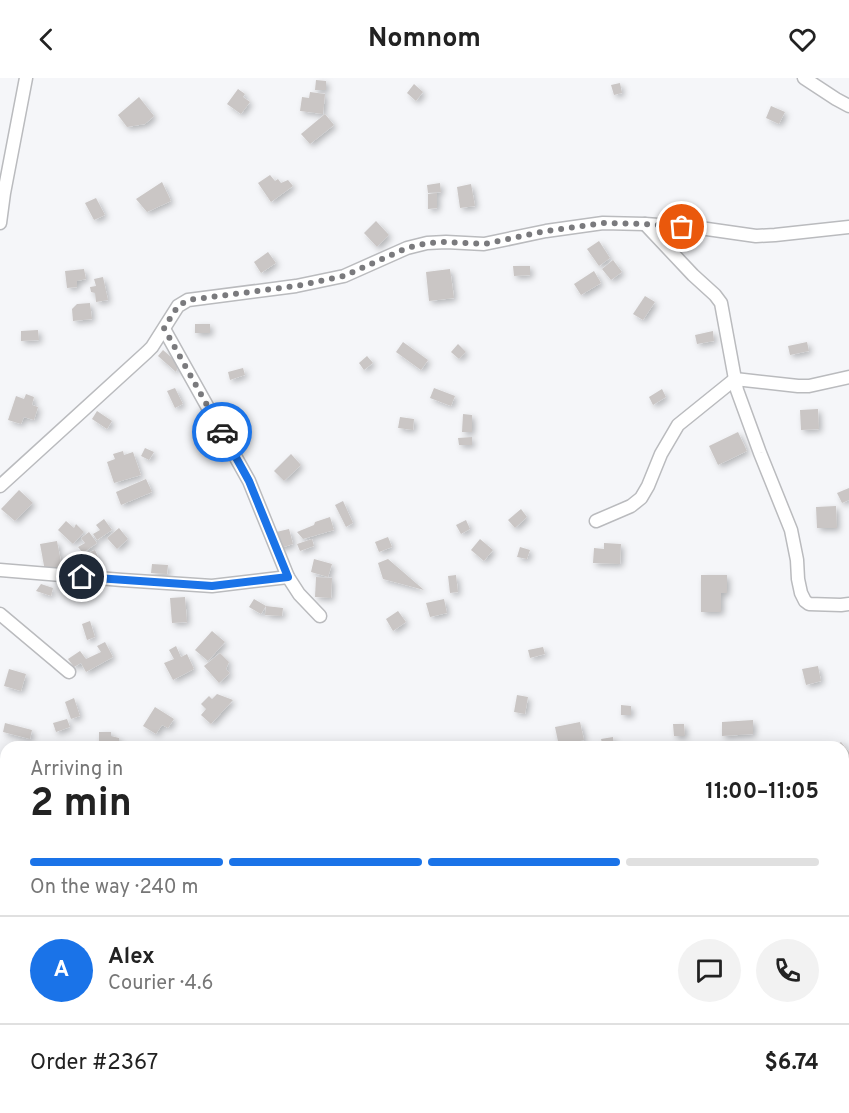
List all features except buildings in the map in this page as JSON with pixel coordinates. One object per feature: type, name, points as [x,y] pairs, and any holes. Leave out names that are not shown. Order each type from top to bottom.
[{"type":"street","points":[[0,223],[3,193],[26,78]]},
{"type":"street","points":[[804,78],[849,106]]},
{"type":"street","points":[[0,486],[147,352],[178,306],[188,300],[296,286],[344,276],[407,248],[427,243],[484,244],[546,231],[603,223],[700,228],[756,236],[849,227]]},
{"type":"street","points":[[645,224],[720,301],[737,390],[791,530],[798,579],[805,601],[809,604],[849,604]]},
{"type":"street","points":[[164,328],[249,481],[288,577],[299,594],[320,616]]},
{"type":"street","points":[[596,521],[631,506],[640,498],[678,425],[735,379],[809,386],[849,377]]},
{"type":"street","points":[[0,570],[206,586],[288,577]]},
{"type":"street","points":[[0,614],[69,672]]},
{"type":"way so far","points":[[222,432],[164,328],[178,306],[188,300],[296,286],[344,276],[407,248],[427,243],[484,244],[546,231],[603,223],[682,227]]},
{"type":"route","points":[[82,577],[212,586],[288,577],[249,481],[222,432]]}]
